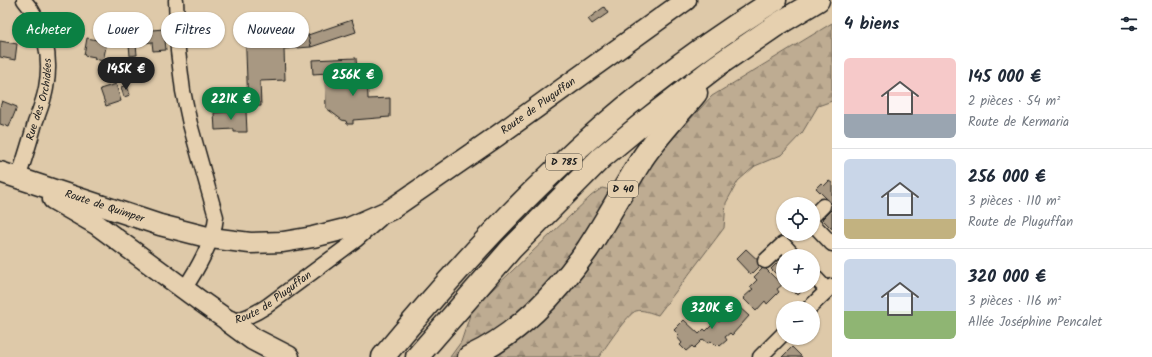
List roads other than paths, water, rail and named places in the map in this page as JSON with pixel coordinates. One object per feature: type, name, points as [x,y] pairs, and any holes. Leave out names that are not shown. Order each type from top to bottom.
[{"type":"highway","name":"D 785","points":[[383,357],[424,308],[471,256],[553,171],[634,100],[672,70],[775,0]]},
{"type":"highway","name":"D 785","points":[[417,357],[511,249],[601,158],[648,119],[718,65],[778,24],[818,0]]},
{"type":"highway","name":"D 40","points":[[469,357],[486,349],[508,335],[552,295],[587,249],[653,144],[718,65]]},
{"type":"highway","points":[[230,322],[253,339],[288,357]]},
{"type":"main road","name":"Route de Pluguffan","points":[[211,238],[250,243],[283,242],[313,237],[349,228],[390,210],[497,136],[686,0]]},
{"type":"main road","name":"Route de Quimper","points":[[9,175],[160,225],[211,238]]},
{"type":"main road","points":[[9,175],[96,224],[230,322]]},
{"type":"street","name":"Rue des Orchidées","points":[[9,175],[46,88],[48,69],[45,37],[36,17],[24,0]]},
{"type":"street","points":[[176,0],[178,51],[183,90],[190,124],[216,217],[211,238],[196,270],[184,289]]},
{"type":"street","points":[[820,209],[823,206]]},
{"type":"street","name":"Route de Pluguffan","points":[[230,322],[242,320],[267,306],[356,240],[390,210]]},
{"type":"street","points":[[820,231],[832,244]]},
{"type":"street","points":[[778,249],[783,244],[788,249]]},
{"type":"street","points":[[765,261],[776,251]]},
{"type":"street","points":[[816,301],[830,288],[820,280]]},
{"type":"street","points":[[760,357],[776,341]]}]
